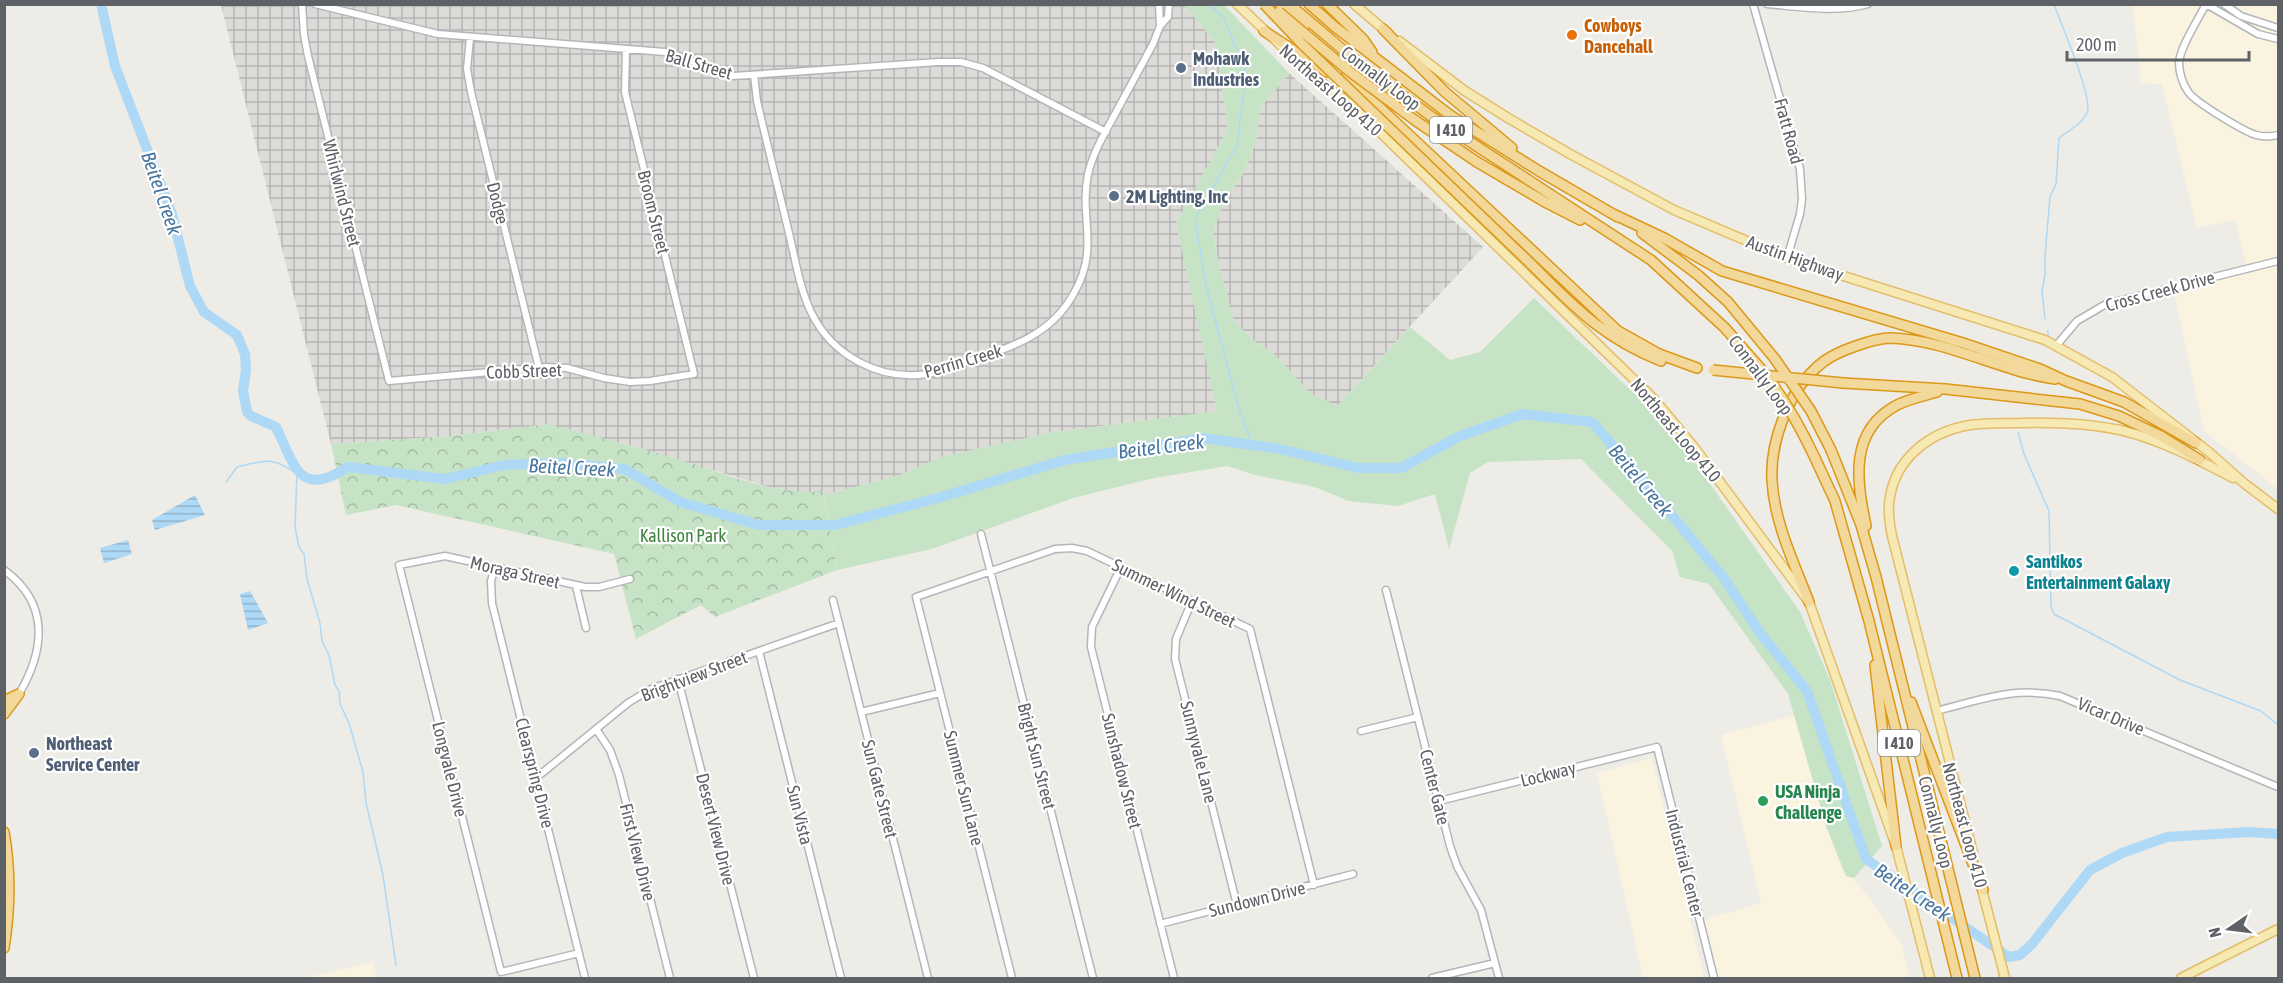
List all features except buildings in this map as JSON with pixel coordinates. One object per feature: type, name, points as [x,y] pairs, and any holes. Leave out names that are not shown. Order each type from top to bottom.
[{"type":"highway","points":[[1264,4],[1302,44],[1573,306],[1616,340],[1661,361],[1697,368],[1843,383],[1945,389],[2080,404],[2120,416],[2162,436],[2200,460]]},
{"type":"highway","points":[[1270,4],[1349,71],[1416,121],[1545,202],[1622,242]]},
{"type":"highway","points":[[1280,4],[1373,101],[1618,331],[1659,354],[1697,368]]},
{"type":"highway","name":"Connally Loop","points":[[1289,4],[1367,70],[1432,117],[1651,260],[1725,328],[1778,391],[1803,433],[1835,501],[1869,621],[1957,978]]},
{"type":"highway","points":[[1309,4],[1381,63]]},
{"type":"highway","name":"I 410","points":[[1327,4],[1363,39],[1381,63]]},
{"type":"highway","points":[[1383,29],[1445,92],[1539,171]]},
{"type":"highway","points":[[1263,31],[1373,101]]},
{"type":"highway","name":"Connally Loop","points":[[1381,63],[1450,115],[1613,214],[1698,275],[1728,302],[1775,359],[1811,411],[1831,450],[1861,525],[1876,577],[1975,978]]},
{"type":"highway","points":[[1613,214],[1664,238],[1722,271],[1963,343],[2040,369],[2124,402],[2196,443]]},
{"type":"highway","points":[[1809,602],[1778,515],[1772,481],[1772,462],[1781,424],[1799,388],[1815,368],[1840,352],[1866,342],[1890,338],[1925,342],[2024,372],[2066,381]]},
{"type":"highway","points":[[1876,577],[1857,475],[1862,446],[1874,425],[1895,406],[1945,389]]},
{"type":"highway","points":[[1869,621],[1896,846]]},
{"type":"highway","points":[[1894,657],[1983,890]]},
{"type":"highway","points":[[4,701],[19,694]]},
{"type":"highway","points":[[4,714],[19,694]]},
{"type":"highway","points":[[4,832],[9,876],[9,904],[4,948]]},
{"type":"main road","name":"Northeast Loop 410","points":[[1237,4],[1313,76],[1353,106],[1655,400],[1694,447],[1809,602],[1896,846],[1930,978]]},
{"type":"main road","name":"Austin Highway","points":[[1354,4],[1465,91],[1570,154],[1674,210],[1787,258],[2030,334],[2112,376],[2278,509]]},
{"type":"main road","name":"Austin Highway","points":[[1917,636],[1892,536],[1889,506],[1895,478],[1905,461],[1912,452],[1937,434],[1971,425],[1997,423],[2049,422],[2122,430],[2200,460],[2245,484]]},
{"type":"main road","name":"Northeast Loop 410","points":[[1917,636],[2005,978]]},
{"type":"main road","points":[[2181,978],[2278,929]]},
{"type":"street","name":"Whirlwind Street","points":[[302,4],[308,56],[388,381]]},
{"type":"street","name":"Ball Street","points":[[315,4],[438,34],[665,52],[682,56],[727,75],[961,62],[994,73],[1106,132]]},
{"type":"street","name":"Perrin Creek","points":[[1159,4],[1160,26]]},
{"type":"street","name":"Perrin Creek","points":[[754,75],[757,101],[811,313],[824,333],[849,356],[869,367],[891,373],[914,375],[937,372],[1010,347],[1037,334],[1060,314],[1074,294],[1087,259],[1089,235],[1086,182],[1092,160],[1153,44],[1160,26],[1168,17],[1169,4]]},
{"type":"street","name":"Fratt Road","points":[[1754,4],[1800,169],[1802,191],[1800,214],[1787,258]]},
{"type":"street","points":[[1767,4],[1826,9],[1854,8],[1868,4]]},
{"type":"street","points":[[2278,39],[2258,34],[2206,4],[2180,59],[2180,70],[2186,88],[2192,97],[2250,132],[2267,137],[2278,135]]},
{"type":"street","points":[[2224,4],[2241,16],[2278,28]]},
{"type":"street","name":"Dodge","points":[[470,38],[467,69],[471,92],[539,368]]},
{"type":"street","name":"Broom Street","points":[[626,49],[625,92],[694,374]]},
{"type":"street","name":"Cross Creek Drive","points":[[2056,346],[2077,321],[2106,304],[2278,261]]},
{"type":"street","name":"Cobb Street","points":[[388,381],[539,368],[567,368],[630,382],[694,374]]},
{"type":"street","name":"Bright Sun Street","points":[[981,534],[1093,978]]},
{"type":"street","name":"Summer Wind Street","points":[[916,597],[1055,549],[1067,547],[1087,551],[1250,629],[1314,885]]},
{"type":"street","name":"Moraga Street","points":[[399,565],[446,556],[576,586],[599,587],[630,579]]},
{"type":"street","name":"Longvale Drive","points":[[399,565],[501,972],[579,953]]},
{"type":"street","name":"Clearspring Drive","points":[[495,567],[491,597],[585,978]]},
{"type":"street","name":"Sunshadow Street","points":[[1121,567],[1092,627],[1091,647],[1174,978]]},
{"type":"street","points":[[4,570],[13,576],[28,594],[35,608],[39,626],[36,658],[19,694]]},
{"type":"street","points":[[576,586],[586,628]]},
{"type":"street","name":"Center Gate","points":[[1386,590],[1450,846],[1457,866],[1481,910],[1499,978]]},
{"type":"street","name":"Summer Sun Lane","points":[[916,597],[1012,978]]},
{"type":"street","name":"Sun Gate Street","points":[[833,600],[928,978]]},
{"type":"street","name":"Sunnyvale Lane","points":[[1192,601],[1176,639],[1175,659],[1237,904]]},
{"type":"street","name":"Brightview Street","points":[[536,778],[639,695],[678,679],[839,623]]},
{"type":"street","name":"Sun Vista","points":[[759,651],[841,978]]},
{"type":"street","name":"Desert View Drive","points":[[678,679],[754,978]]},
{"type":"street","name":"Vicar Drive","points":[[1936,711],[2010,692],[2054,694],[2278,787]]},
{"type":"street","points":[[861,712],[940,693]]},
{"type":"street","points":[[1361,731],[1418,717]]},
{"type":"street","name":"First View Drive","points":[[596,729],[610,750],[619,775],[670,978]]},
{"type":"street","name":"Lockway","points":[[1439,801],[1657,747]]},
{"type":"street","name":"Industrial Center","points":[[1657,747],[1714,978]]},
{"type":"street","name":"Sundown Drive","points":[[1160,924],[1353,874]]},
{"type":"street","points":[[1432,978],[1495,963]]},
{"type":"shaded area","points":[[221,5],[1189,5],[1186,7],[1215,42],[1228,129],[1176,223],[1218,411],[1048,433],[941,457],[897,476],[824,495],[823,491],[805,493],[769,487],[636,447],[548,424],[450,436],[331,444]]},
{"type":"shaded area","points":[[2133,5],[2278,5],[2278,258],[2246,265],[2235,220],[2197,228],[2162,84],[2141,83]]},
{"type":"shaded area","points":[[1289,73],[1483,247],[1337,406],[1310,393],[1274,354],[1253,340],[1234,321],[1220,270],[1213,231],[1224,203],[1245,170],[1256,142],[1260,108]]},
{"type":"shaded area","points":[[2278,265],[2278,489],[2204,431],[2174,291]]},
{"type":"shaded area","points":[[1794,715],[1826,826],[1845,876],[1854,878],[1901,943],[1910,978],[1719,978],[1704,920],[1761,903],[1721,735]]},
{"type":"shaded area","points":[[1652,758],[1704,978],[1643,978],[1597,773]]},
{"type":"shaded area","points":[[373,962],[377,978],[304,978]]},
{"type":"green space","points":[[1189,5],[1224,5],[1289,73],[1260,108],[1256,142],[1245,170],[1224,203],[1213,231],[1220,270],[1234,321],[1253,340],[1274,354],[1310,393],[1337,406],[1410,327],[1450,360],[1480,352],[1534,298],[1647,406],[1696,464],[1800,612],[1830,680],[1882,846],[1854,878],[1846,876],[1826,826],[1788,694],[1709,584],[1680,577],[1672,551],[1581,459],[1488,462],[1470,473],[1449,549],[1435,494],[1398,506],[1348,501],[1315,487],[1255,475],[1227,466],[1154,478],[1073,498],[932,549],[837,570],[824,495],[897,476],[941,457],[1048,433],[1217,411],[1176,223],[1228,129],[1215,42],[1186,7]]},
{"type":"green space","name":"Kallison Park","points":[[548,424],[664,455],[769,487],[805,492],[823,491],[837,570],[715,617],[701,605],[636,639],[614,554],[396,505],[346,515],[331,444],[450,436]]},
{"type":"water","points":[[195,495],[205,515],[155,530],[152,520]]},
{"type":"water","points":[[128,540],[132,554],[104,563],[100,548]]},
{"type":"water","points":[[250,591],[268,623],[248,630],[240,594]]},
{"type":"waterway","name":"Beitel Creek","points":[[101,4],[115,66],[172,214],[190,286],[204,312],[237,335],[245,354],[246,370],[243,391],[247,412],[276,427],[294,465],[301,474],[309,479],[319,480],[348,467],[445,479],[504,465],[563,463],[625,469],[680,502],[759,525],[835,525],[938,498],[1065,460],[1204,438],[1280,449],[1358,468],[1401,468],[1460,436],[1523,414],[1592,422],[1723,577],[1760,633],[1807,691],[1866,859],[2009,957],[2020,955],[2032,944],[2090,870],[2122,853],[2167,837],[2249,832],[2278,834]]},
{"type":"waterway","points":[[1209,4],[1224,18],[1246,73],[1237,145],[1195,219],[1206,286],[1237,402],[1252,445]]},
{"type":"waterway","points":[[2045,319],[2042,292],[2050,197],[2056,184],[2059,138],[2082,120],[2087,113],[2088,105],[2081,77],[2054,4]]},
{"type":"waterway","points":[[2048,330],[2048,338]]},
{"type":"waterway","points":[[2018,432],[2024,454],[2049,511],[2051,606],[2054,614],[2180,680],[2261,711],[2278,725]]},
{"type":"waterway","points":[[226,482],[237,467],[262,461],[281,464],[297,474],[295,527],[299,547],[304,554],[307,579],[320,623],[322,641],[329,655],[335,685],[339,691],[340,704],[349,723],[363,772],[366,803],[383,875],[396,965]]},
{"type":"place","name":"Cowboys Dancehall","points":[[1572,35]]},
{"type":"place","name":"Mohawk Industries","points":[[1181,68]]},
{"type":"place","name":"2M Lighting, Inc","points":[[1114,196]]},
{"type":"place","name":"Santikos Entertainment Galaxy","points":[[2014,571]]},
{"type":"place","name":"Northeast Service Center","points":[[34,753]]},
{"type":"place","name":"USA Ninja Challenge","points":[[1763,801]]}]
